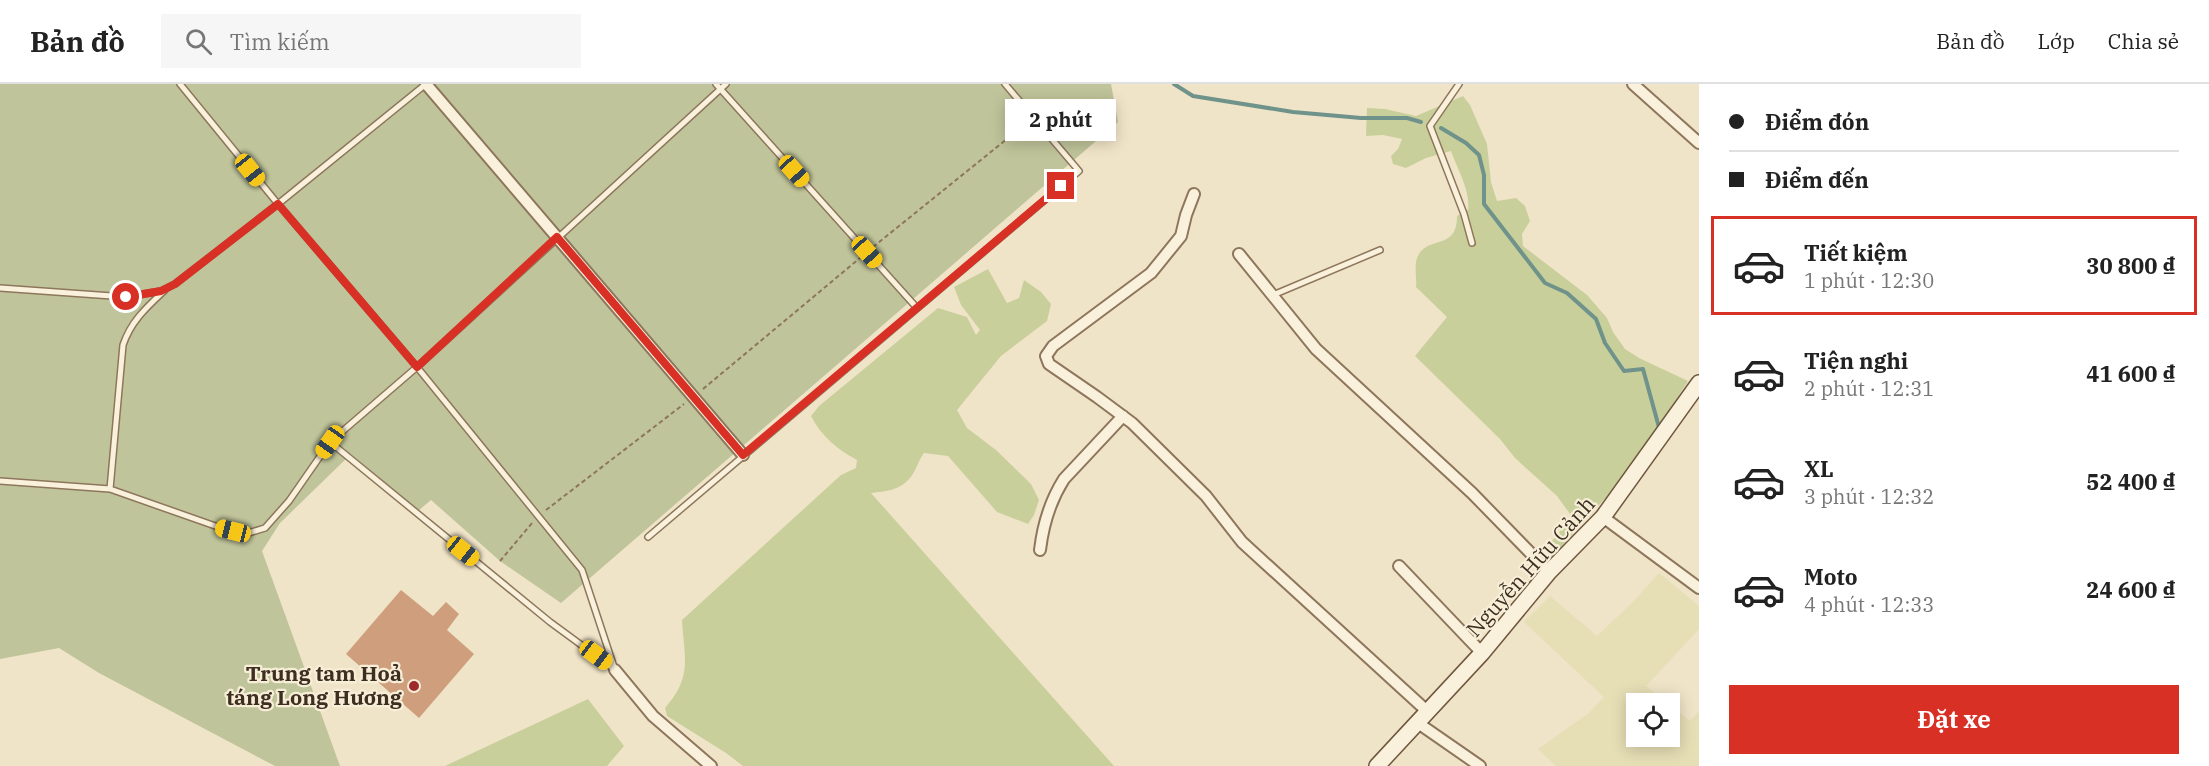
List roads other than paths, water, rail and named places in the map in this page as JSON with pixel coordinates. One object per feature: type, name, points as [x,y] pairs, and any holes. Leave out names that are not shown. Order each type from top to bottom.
[{"type":"main road","name":"Nguyễn Hữu Cảnh","points":[[1377,766],[1482,653],[1549,572],[1604,517],[1699,382]]},
{"type":"street","points":[[426,84],[743,455]]},
{"type":"street","points":[[1633,84],[1699,143]]},
{"type":"street","points":[[1194,194],[1181,236],[1151,273],[1053,345],[1046,356],[1049,364],[1123,416],[1206,496],[1242,542],[1423,718],[1480,766]]},
{"type":"street","points":[[1239,254],[1316,349],[1472,493],[1549,572]]},
{"type":"street","points":[[1040,550],[1043,525],[1057,490],[1064,479],[1123,416]]},
{"type":"street","points":[[1604,517],[1699,588]]},
{"type":"street","points":[[1399,566],[1482,653]]},
{"type":"street","points":[[615,670],[653,716],[711,766]]},
{"type":"lane","points":[[180,84],[278,204],[417,367],[582,570],[615,670]]},
{"type":"lane","points":[[110,489],[123,345],[138,315],[169,287],[278,204],[426,84]]},
{"type":"lane","points":[[716,84],[916,308]]},
{"type":"lane","points":[[0,481],[110,489],[221,528],[245,534],[266,528],[289,501],[330,442],[417,367],[726,84]]},
{"type":"lane","points":[[648,537],[1079,171],[1005,84]]},
{"type":"lane","points":[[1459,84],[1430,126],[1464,214],[1472,243]]},
{"type":"lane","points":[[1273,295],[1380,250]]},
{"type":"lane","points":[[0,288],[126,297],[161,291],[169,287]]},
{"type":"lane","points":[[330,442],[550,622],[615,670]]},
{"type":"waterway","points":[[1174,84],[1193,96],[1293,112],[1361,118],[1407,118],[1421,122]]},
{"type":"waterway","points":[[1441,128],[1466,143],[1479,155],[1484,175],[1484,204],[1545,283],[1567,293],[1596,319],[1605,343],[1624,371],[1643,369],[1660,431]]},
{"type":"place","name":"Trung tam Hoả táng Long Hương","points":[[414,686]]}]
